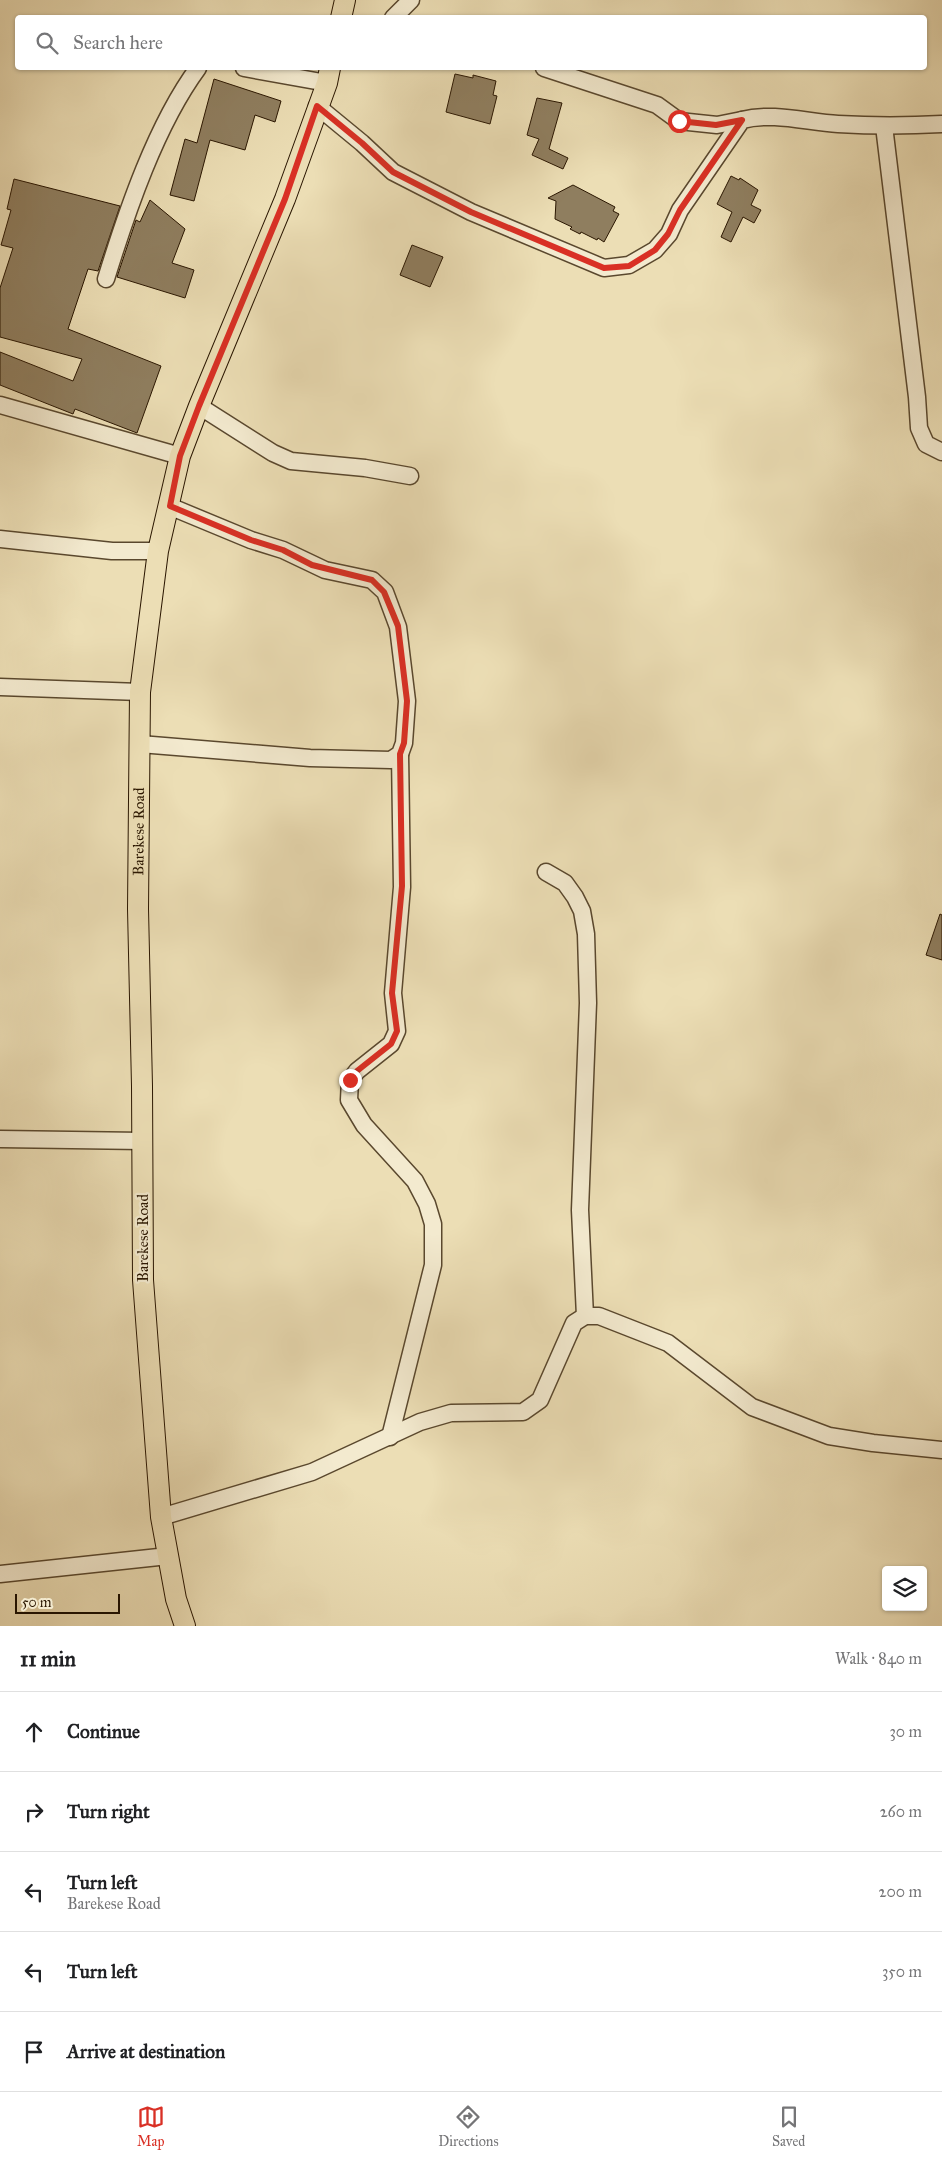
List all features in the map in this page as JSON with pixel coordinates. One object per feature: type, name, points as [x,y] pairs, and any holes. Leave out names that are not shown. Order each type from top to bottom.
[{"type":"main road","points":[[342,15],[345,0]]},
{"type":"main road","name":"Barekese Road","points":[[185,1626],[176,1599],[161,1517],[143,1280],[143,1141],[138,909],[140,692],[158,551],[170,506],[180,456],[285,199],[328,75]]},
{"type":"street","points":[[396,15],[411,0]]},
{"type":"street","points":[[106,279],[156,142],[188,81],[196,70]]},
{"type":"street","points":[[268,70],[328,75]]},
{"type":"street","points":[[550,70],[658,105],[679,121],[716,125],[759,116],[836,124],[884,126],[894,124],[942,124]]},
{"type":"street","points":[[317,106],[362,143],[393,172],[471,212],[604,268],[629,266],[655,250],[668,234],[680,210],[742,120]]},
{"type":"street","points":[[884,126],[917,397],[919,428],[926,444],[942,452]]},
{"type":"street","points":[[0,405],[180,456]]},
{"type":"street","points":[[199,406],[273,453],[291,461],[365,468],[410,476]]},
{"type":"street","points":[[170,506],[251,540],[283,550],[312,565],[372,580],[384,592],[398,626],[407,701],[404,743],[400,754],[402,886],[392,993],[397,1031],[391,1044],[357,1071],[350,1080],[349,1100],[364,1125],[415,1181],[427,1204],[433,1224],[433,1265],[390,1437]]},
{"type":"street","points":[[0,539],[112,551],[158,551]]},
{"type":"street","points":[[0,687],[140,692]]},
{"type":"street","points":[[140,744],[310,758],[391,760],[400,754]]},
{"type":"street","points":[[546,872],[564,883],[575,897],[582,911],[586,934],[588,1003],[580,1210],[585,1316]]},
{"type":"street","points":[[0,1139],[143,1141]]},
{"type":"street","points":[[161,1517],[312,1472],[420,1422],[451,1413],[523,1412],[540,1400],[574,1323],[585,1316],[599,1316],[668,1343],[752,1407],[829,1436],[942,1450]]},
{"type":"street","points":[[0,1574],[168,1556]]},
{"type":"building","points":[[455,74],[473,78],[473,75],[496,81],[493,95],[497,96],[490,124],[446,112]]},
{"type":"building","points":[[214,79],[281,101],[275,122],[255,115],[245,150],[210,140],[194,201],[170,195],[185,139],[197,143]]},
{"type":"building","points":[[537,98],[562,103],[549,149],[568,158],[563,169],[532,155],[539,139],[527,135]]},
{"type":"building","points":[[731,176],[739,180],[740,178],[758,190],[751,205],[761,210],[754,223],[743,217],[731,242],[721,237],[732,212],[717,204]]},
{"type":"building","points":[[14,179],[120,206],[98,271],[88,269],[68,329],[161,366],[137,433],[75,409],[73,414],[0,385],[0,352],[73,381],[82,359],[0,337],[0,288],[13,248],[1,245],[11,210],[7,209]]},
{"type":"building","points":[[573,185],[615,207],[613,211],[619,214],[604,242],[581,232],[580,234],[570,229],[572,227],[555,219],[556,201],[548,198]]},
{"type":"building","points":[[150,200],[185,229],[172,263],[194,270],[185,298],[117,277],[136,220],[140,222]]},
{"type":"building","points":[[412,245],[443,257],[430,287],[400,275]]},
{"type":"building","points":[[940,914],[942,915],[942,960],[926,955]]},
{"type":"route","points":[[350,1080],[357,1071],[391,1044],[397,1031],[392,993],[394,964],[400,928],[402,886],[400,754],[404,743],[407,701],[398,626],[384,592],[372,580],[325,570],[283,550],[251,540],[170,506],[180,456],[285,199],[317,106],[362,143],[393,172],[471,212],[604,268],[629,266],[655,250],[668,234],[680,210],[742,120],[716,125],[679,121]]}]
